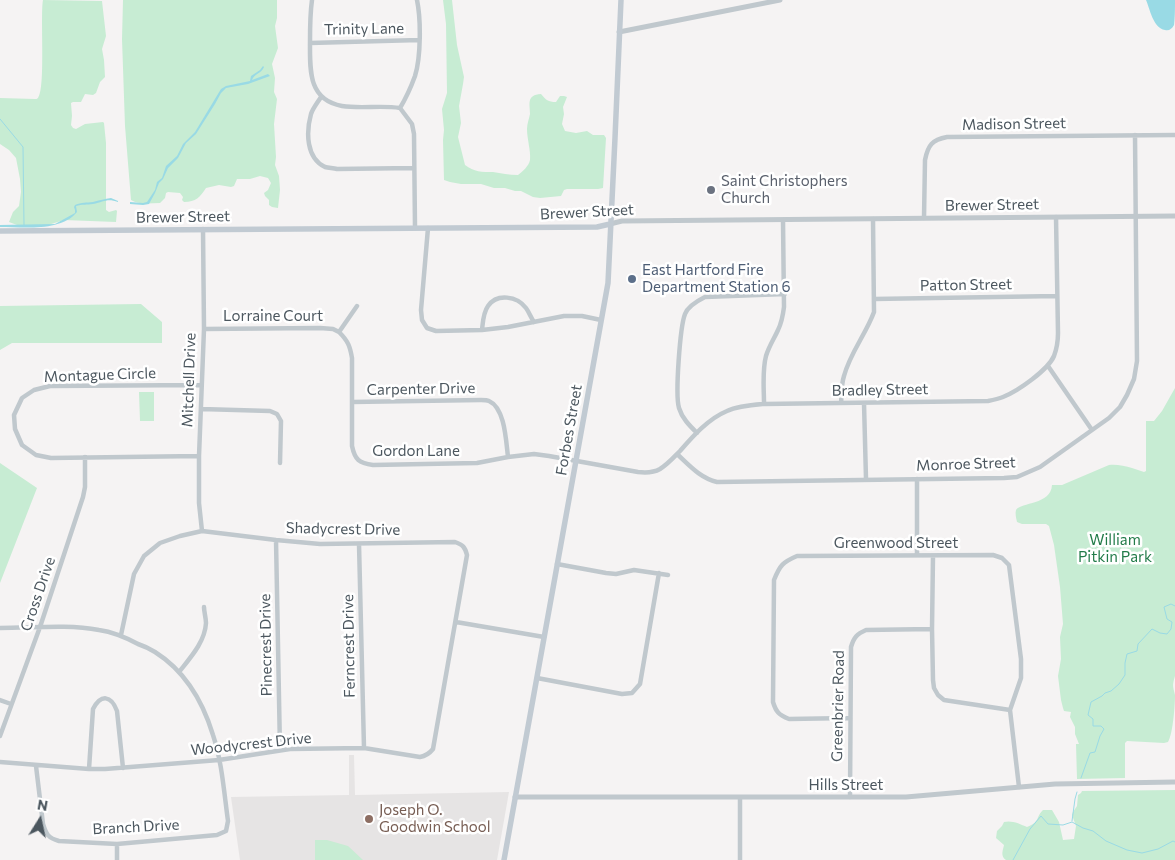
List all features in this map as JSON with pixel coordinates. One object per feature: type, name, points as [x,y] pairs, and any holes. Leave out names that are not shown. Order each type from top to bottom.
[{"type":"main road","name":"Forbes Street","points":[[505,860],[608,276],[621,0]]},
{"type":"main road","name":"Brewer Street","points":[[0,231],[597,227],[610,224]]},
{"type":"street","points":[[312,0],[310,12],[311,77],[321,97],[341,106],[387,106],[400,108],[412,124],[414,134],[415,228]]},
{"type":"street","points":[[400,108],[416,74],[419,40],[419,8],[417,0]]},
{"type":"street","points":[[620,32],[780,0]]},
{"type":"street","name":"Trinity Lane","points":[[310,43],[419,40]]},
{"type":"street","points":[[321,97],[312,112],[308,128],[308,141],[311,152],[317,161],[326,167],[337,169],[414,168]]},
{"type":"street","name":"Monroe Street","points":[[677,454],[700,476],[717,482],[1004,478],[1017,477],[1040,467],[1109,418],[1120,407],[1134,379],[1137,361],[1135,135]]},
{"type":"street","name":"Madison Street","points":[[924,218],[925,160],[931,144],[939,139],[947,137],[1175,135]]},
{"type":"street","name":"Brewer Street","points":[[610,224],[622,222],[1175,216]]},
{"type":"street","points":[[1056,217],[1057,345],[1054,357],[1048,366],[1092,430]]},
{"type":"street","points":[[842,403],[844,375],[870,324],[874,312],[873,219]]},
{"type":"street","points":[[764,404],[764,367],[770,344],[782,320],[784,307],[783,220]]},
{"type":"street","points":[[428,228],[421,310],[422,320],[427,328],[436,331],[482,330],[564,316],[582,316],[601,320]]},
{"type":"street","name":"Mitchell Drive","points":[[202,531],[199,503],[199,456],[204,329],[203,229]]},
{"type":"street","points":[[696,433],[683,418],[678,406],[677,394],[682,325],[685,313],[694,303],[705,297],[784,294]]},
{"type":"street","name":"Patton Street","points":[[874,299],[1057,296]]},
{"type":"street","points":[[482,330],[488,306],[496,299],[507,297],[517,300],[526,308],[534,322]]},
{"type":"street","name":"Lorraine Court","points":[[204,329],[320,328],[333,329],[339,332],[357,306]]},
{"type":"street","name":"Gordon Lane","points":[[339,332],[346,338],[350,346],[352,358],[352,446],[354,455],[366,464],[477,463],[534,454],[576,461]]},
{"type":"street","name":"Bradley Street","points":[[576,461],[649,473],[659,470],[669,462],[712,419],[740,406],[764,404],[988,401],[1016,391],[1048,366]]},
{"type":"street","name":"Montague Circle","points":[[199,456],[51,458],[36,454],[22,444],[15,429],[14,415],[22,398],[34,390],[50,386],[202,385]]},
{"type":"street","name":"Carpenter Drive","points":[[352,402],[482,400],[490,402],[497,408],[502,417],[508,457]]},
{"type":"street","points":[[864,403],[866,480]]},
{"type":"street","points":[[201,409],[270,411],[277,414],[281,421],[280,464]]},
{"type":"street","name":"Cross Drive","points":[[0,736],[40,628],[83,497],[86,487],[85,457]]},
{"type":"street","points":[[917,479],[917,555]]},
{"type":"street","name":"Shadycrest Drive","points":[[121,635],[134,574],[144,556],[160,543],[202,531],[320,544],[455,542],[461,544],[466,548],[467,555],[456,622]]},
{"type":"street","name":"Pinecrest Drive","points":[[276,540],[280,750]]},
{"type":"street","name":"Ferncrest Drive","points":[[360,544],[364,748]]},
{"type":"street","name":"Greenwood Street","points":[[850,718],[789,719],[781,716],[775,710],[773,702],[774,580],[779,568],[786,560],[797,556],[993,555],[1002,558],[1009,565],[1021,659],[1020,678],[1010,710],[1018,787]]},
{"type":"street","points":[[933,556],[932,629],[934,688],[944,700],[1010,710]]},
{"type":"street","points":[[557,564],[616,574],[634,570],[668,575]]},
{"type":"street","points":[[537,678],[622,694],[632,693],[640,684],[659,573]]},
{"type":"street","points":[[179,672],[201,642],[206,624],[204,607]]},
{"type":"street","points":[[456,622],[544,637]]},
{"type":"street","name":"Woodycrest Drive","points":[[0,762],[89,769],[123,768],[219,760],[280,750],[364,748],[420,757],[426,756],[433,749],[456,622]]},
{"type":"street","points":[[0,628],[78,627],[100,630],[121,635],[156,652],[179,672],[193,690],[204,710],[219,760]]},
{"type":"street","name":"Greenbrier Road","points":[[850,797],[851,647],[853,640],[858,633],[866,630],[932,629]]},
{"type":"street","points":[[89,769],[93,709],[101,699],[108,698],[114,703],[117,711],[123,768]]},
{"type":"street","points":[[0,700],[11,704]]},
{"type":"street","name":"Branch Drive","points":[[36,766],[43,824],[46,832],[52,839],[117,844],[218,835],[226,830],[228,821],[219,760]]},
{"type":"street","name":"Hills Street","points":[[516,797],[906,797],[1056,784],[1175,782]]},
{"type":"street","points":[[740,798],[740,860]]},
{"type":"street","points":[[117,844],[117,860]]},
{"type":"shaded area","name":"Joseph O. Goodwin School","points":[[349,755],[354,755],[355,795],[509,792],[497,860],[240,860],[231,797],[349,795]]},
{"type":"green space","points":[[43,0],[102,1],[106,36],[102,49],[105,77],[100,82],[96,93],[93,95],[85,94],[81,102],[71,103],[71,125],[76,129],[85,124],[104,123],[106,143],[106,210],[109,212],[117,211],[116,222],[64,220],[48,225],[17,225],[9,222],[13,212],[19,206],[21,192],[16,158],[0,144],[0,98],[38,98],[42,81]]},
{"type":"green space","points":[[123,0],[277,0],[275,26],[278,48],[272,64],[275,78],[274,92],[277,99],[274,124],[275,165],[279,176],[280,190],[278,208],[269,205],[269,200],[264,193],[268,190],[271,183],[268,178],[260,176],[250,179],[237,179],[234,186],[231,187],[219,185],[206,188],[197,198],[188,202],[182,200],[183,197],[180,193],[168,192],[160,203],[141,203],[131,200],[125,126],[122,39]]},
{"type":"green space","points":[[443,0],[452,0],[457,45],[464,77],[459,106],[461,123],[458,137],[465,165],[478,171],[518,175],[527,167],[530,160],[527,129],[531,98],[541,94],[547,100],[556,102],[560,96],[564,96],[567,97],[563,107],[562,124],[565,131],[576,133],[587,131],[593,135],[604,135],[606,138],[603,188],[567,189],[564,190],[561,196],[540,198],[521,191],[505,188],[494,188],[481,184],[461,184],[444,180],[442,109],[447,93],[446,24]]},
{"type":"green space","points":[[141,304],[162,322],[162,343],[12,343],[0,350],[0,306]]},
{"type":"green space","name":"William Pitkin Park","points":[[1175,388],[1175,676],[1173,686],[1175,695],[1171,733],[1168,742],[1164,743],[1127,741],[1125,743],[1125,778],[1077,779],[1076,744],[1079,744],[1075,734],[1075,727],[1070,717],[1071,712],[1064,711],[1063,708],[1058,676],[1061,659],[1060,637],[1063,624],[1054,545],[1049,526],[1046,524],[1022,524],[1017,522],[1016,510],[1047,496],[1052,485],[1062,485],[1109,465],[1120,465],[1146,471],[1146,421],[1154,421]]},
{"type":"green space","points":[[139,392],[154,392],[154,421],[140,421]]},
{"type":"green space","points":[[0,463],[37,488],[0,583]]},
{"type":"green space","points":[[1175,790],[1175,860],[1006,860],[1002,855],[1004,845],[996,838],[997,831],[1004,822],[1013,822],[1027,827],[1036,821],[1043,810],[1052,810],[1059,822],[1063,840],[1074,839],[1076,826],[1072,815],[1077,806],[1078,795],[1082,791]]},
{"type":"green space","points":[[315,840],[327,840],[348,846],[363,860],[315,860]]},
{"type":"water","points":[[1146,0],[1175,0],[1174,25],[1171,29],[1165,30],[1158,26],[1152,18]]},
{"type":"water","points":[[263,66],[263,69],[252,80],[268,74],[270,76],[248,84],[226,88],[221,93],[196,134],[186,143],[178,158],[168,168],[149,204],[130,204],[130,202],[147,202],[155,190],[157,182],[162,178],[166,166],[177,156],[183,144],[195,132],[221,89],[226,86],[250,81],[251,76]]},
{"type":"water","points":[[111,198],[118,202],[108,200],[76,206],[77,212],[70,218],[52,226],[30,228],[0,227],[0,225],[55,224],[75,213],[75,205]]},
{"type":"waterway","points":[[0,119],[23,147],[24,225]]},
{"type":"waterway","points":[[1081,778],[1090,753],[1095,752],[1104,729],[1101,726],[1093,726],[1093,719],[1088,715],[1091,702],[1111,691],[1119,684],[1125,675],[1127,654],[1137,651],[1138,644],[1152,629],[1167,634],[1171,629],[1172,622],[1167,619],[1164,607],[1171,604],[1175,606]]},
{"type":"waterway","points":[[1072,821],[1077,792]]},
{"type":"waterway","points":[[1013,860],[1030,829],[1041,816],[1048,824],[1063,825],[1072,822],[1093,831],[1106,841],[1127,850],[1142,853],[1158,849],[1173,841],[1175,842]]},
{"type":"place","name":"Saint Christophers Church","points":[[711,190]]},
{"type":"place","name":"East Hartford Fire Department Station 6","points":[[632,279]]},
{"type":"place","name":"Joseph O. Goodwin School","points":[[369,819]]}]
